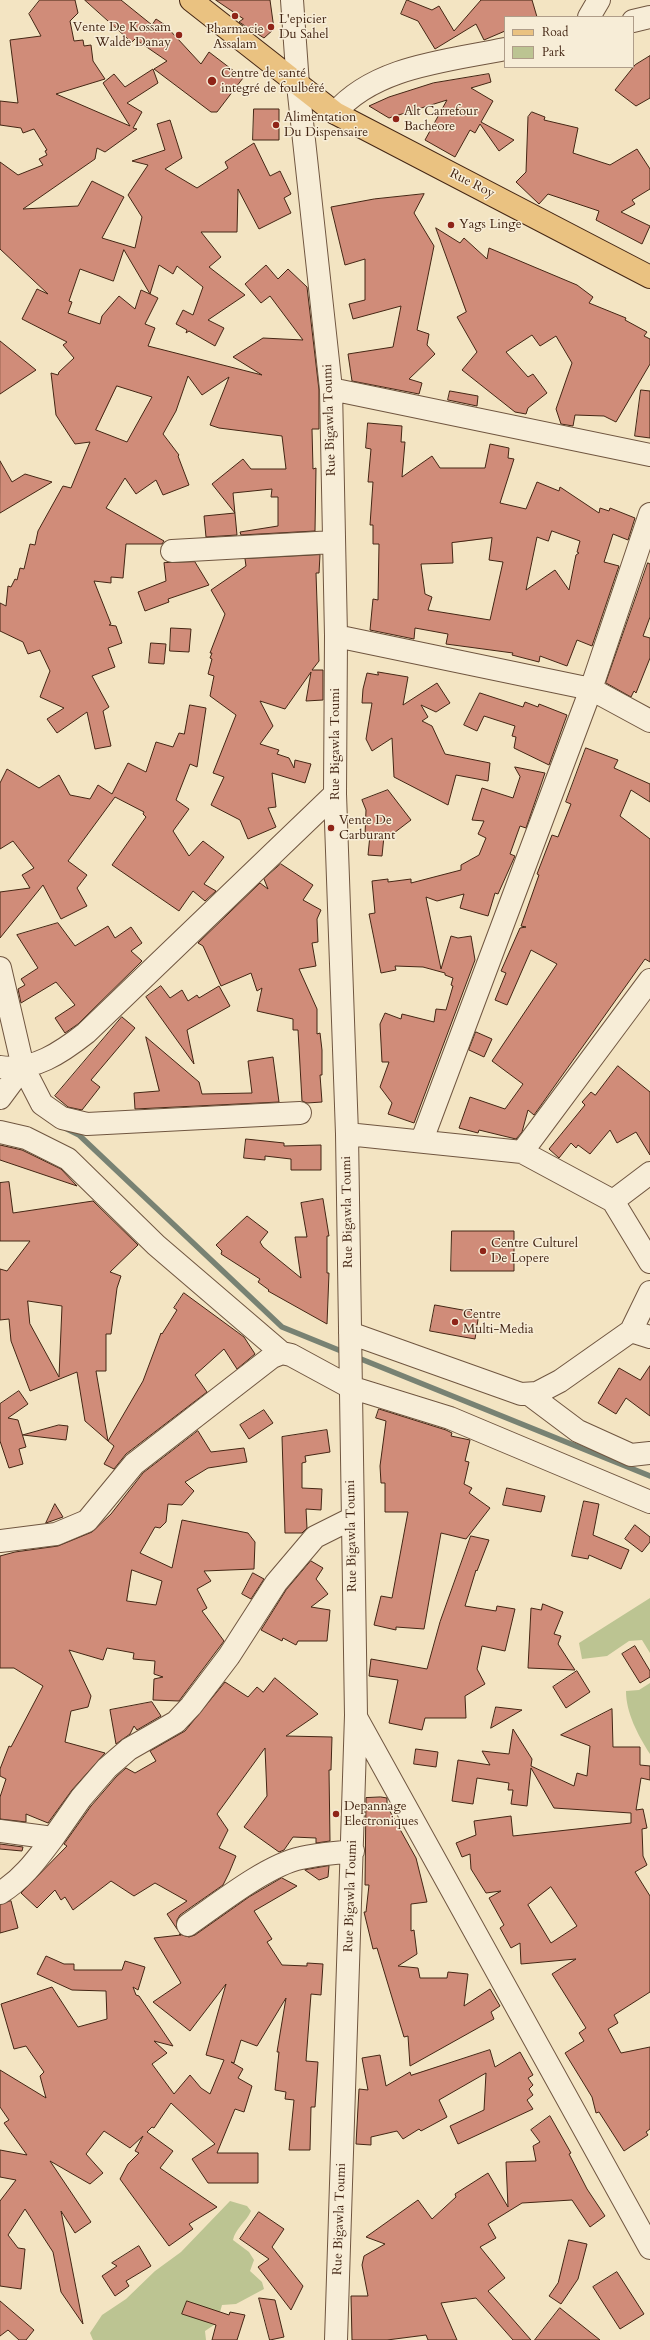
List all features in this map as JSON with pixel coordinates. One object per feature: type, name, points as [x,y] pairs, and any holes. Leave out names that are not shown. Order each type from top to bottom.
[{"type":"main road","name":"Rue Roy","points":[[191,0],[335,114],[650,277]]},
{"type":"street","name":"Rue Bigawla Toumi","points":[[292,0],[298,85],[331,389],[336,636],[335,794],[347,1134],[351,1518],[356,1715],[353,1851],[336,2340]]},
{"type":"street","points":[[590,16],[599,0]]},
{"type":"street","points":[[634,21],[650,17]]},
{"type":"street","points":[[335,114],[355,94],[373,83],[410,70],[504,49]]},
{"type":"street","points":[[331,389],[650,455]]},
{"type":"street","points":[[422,1140],[645,547],[650,514]]},
{"type":"street","points":[[172,551],[334,542]]},
{"type":"street","points":[[336,636],[591,689],[650,721]]},
{"type":"street","points":[[0,1067],[23,1067],[64,1050],[86,1033],[335,794]]},
{"type":"street","points":[[0,968],[23,1067],[42,1104],[62,1118],[87,1124],[300,1113]]},
{"type":"street","points":[[522,1152],[650,980]]},
{"type":"street","points":[[0,1098],[23,1067]]},
{"type":"street","points":[[0,1132],[26,1138],[68,1159],[156,1245],[282,1353],[290,1355],[350,1383],[450,1418],[650,1502]]},
{"type":"street","points":[[347,1134],[422,1140],[522,1152],[613,1201],[650,1262]]},
{"type":"street","points":[[613,1201],[650,1173]]},
{"type":"street","points":[[530,1395],[560,1381],[641,1334],[650,1292]]},
{"type":"street","points":[[350,1339],[521,1394],[530,1395],[578,1431],[631,1455],[650,1453]]},
{"type":"street","points":[[0,1541],[56,1534],[87,1521],[134,1464],[272,1357],[282,1353]]},
{"type":"street","points":[[0,1893],[13,1885],[28,1871],[81,1798],[107,1768],[129,1750],[176,1722],[191,1706],[229,1656],[276,1583],[315,1536],[351,1518]]},
{"type":"street","points":[[356,1715],[650,2248]]},
{"type":"street","points":[[0,1831],[53,1838]]},
{"type":"street","points":[[188,1925],[246,1886],[286,1864],[300,1858],[353,1851]]},
{"type":"green space","points":[[650,1598],[650,1653],[642,1640],[629,1641],[607,1656],[582,1659],[579,1643]]},
{"type":"green space","points":[[650,1683],[650,1754],[637,1732],[630,1716],[626,1691],[639,1690]]},
{"type":"green space","points":[[230,2201],[247,2206],[251,2211],[236,2232],[233,2240],[249,2252],[254,2260],[250,2271],[262,2282],[264,2289],[236,2304],[222,2305],[217,2323],[205,2331],[206,2340],[93,2340],[90,2333],[102,2315],[126,2299],[155,2271],[181,2252]]},
{"type":"building","points":[[40,0],[75,0],[78,13],[70,21],[74,41],[83,40],[84,46],[91,45],[93,61],[105,79],[56,94],[130,126],[103,83],[114,74],[125,87],[153,69],[158,83],[127,103],[142,112],[133,128],[137,129],[105,152],[97,148],[95,159],[23,209],[78,206],[92,181],[124,197],[102,238],[135,248],[142,217],[128,195],[148,165],[132,161],[165,150],[157,124],[170,120],[182,158],[165,169],[197,188],[228,168],[225,162],[254,143],[270,176],[280,171],[291,194],[284,198],[291,213],[259,229],[238,189],[237,232],[201,232],[221,257],[209,267],[245,295],[208,320],[224,328],[215,346],[189,331],[186,333],[187,330],[176,324],[183,310],[193,315],[203,287],[177,266],[173,274],[159,265],[150,294],[158,298],[145,324],[155,328],[148,346],[262,375],[233,357],[263,338],[303,340],[270,296],[261,303],[245,284],[266,265],[278,279],[288,269],[307,287],[319,390],[319,429],[312,429],[313,469],[316,468],[315,531],[241,535],[240,532],[278,526],[278,497],[271,497],[272,489],[233,493],[235,513],[212,484],[243,459],[251,469],[286,469],[282,436],[219,428],[210,425],[229,377],[202,395],[188,376],[176,411],[163,434],[179,455],[178,456],[189,485],[163,495],[156,480],[136,494],[125,478],[106,508],[164,541],[162,544],[126,544],[123,578],[111,577],[111,583],[94,581],[111,624],[109,625],[116,626],[122,643],[108,648],[115,667],[92,676],[109,707],[103,711],[111,746],[95,749],[87,712],[57,733],[47,719],[64,708],[40,697],[50,671],[40,650],[28,654],[23,642],[0,631],[0,603],[6,606],[8,586],[11,587],[15,579],[17,580],[20,568],[24,569],[30,544],[35,545],[38,531],[63,486],[71,488],[90,442],[75,444],[56,415],[51,373],[58,375],[59,372],[74,358],[63,345],[67,342],[22,319],[37,289],[48,294],[0,249],[0,162],[18,175],[43,165],[39,159],[47,155],[45,151],[47,150],[34,129],[23,133],[21,128],[0,125],[0,101],[18,103],[10,40],[41,36],[29,14]],"holes":[[[124,250],[150,294],[141,290],[135,309],[119,296],[102,316],[100,324],[68,313],[72,302],[69,301],[80,269],[113,281]],[[117,386],[152,397],[127,442],[96,430]]]},
{"type":"building","points":[[85,0],[121,0],[152,25],[156,19],[165,25],[201,64],[209,52],[243,78],[217,112],[211,112],[154,69],[167,61],[135,39],[132,42]]},
{"type":"building","points":[[216,0],[270,0],[274,29],[264,38],[239,22],[243,19]]},
{"type":"building","points":[[407,0],[432,10],[439,6],[454,31],[481,0],[532,0],[537,16],[504,16],[504,31],[484,40],[476,24],[435,49],[418,21],[401,14]]},
{"type":"building","points":[[650,56],[650,98],[636,106],[615,90],[635,65]]},
{"type":"building","points":[[489,74],[491,82],[471,88],[493,101],[481,122],[514,140],[499,151],[480,124],[475,133],[470,130],[455,157],[425,140],[447,100],[389,118],[369,106],[389,97],[433,83]]},
{"type":"building","points":[[254,109],[279,109],[279,140],[253,140]]},
{"type":"building","points":[[532,112],[545,117],[544,120],[578,128],[573,153],[610,165],[637,149],[650,169],[650,189],[632,200],[635,204],[621,212],[650,226],[642,244],[596,220],[599,211],[548,194],[539,204],[516,182],[526,172],[528,117]]},
{"type":"building","points":[[424,194],[414,213],[434,246],[417,330],[429,334],[427,345],[435,354],[409,379],[422,383],[419,394],[352,381],[348,354],[393,347],[401,306],[353,319],[349,304],[365,300],[365,259],[345,265],[331,207],[374,199]]},
{"type":"building","points":[[436,228],[460,243],[464,238],[487,259],[489,248],[577,285],[593,297],[589,303],[626,318],[625,320],[647,332],[644,336],[650,339],[650,364],[616,422],[604,416],[575,415],[573,426],[561,424],[556,409],[572,363],[556,336],[540,346],[532,335],[506,352],[528,377],[533,374],[547,393],[528,408],[526,414],[515,412],[462,370],[477,352],[457,317],[466,312]]},
{"type":"building","points":[[0,341],[36,370],[0,394]]},
{"type":"building","points":[[641,390],[650,391],[650,438],[635,436]]},
{"type":"building","points":[[450,391],[478,396],[477,406],[448,400]]},
{"type":"building","points":[[368,423],[402,426],[401,442],[405,442],[402,477],[432,456],[440,468],[485,468],[490,444],[509,448],[508,458],[514,459],[500,503],[526,509],[537,482],[559,491],[560,487],[599,513],[600,508],[609,511],[610,508],[635,518],[628,540],[613,534],[604,562],[619,566],[592,646],[577,640],[567,666],[540,656],[539,662],[512,655],[513,653],[446,644],[448,634],[415,628],[414,639],[370,630],[373,599],[378,600],[379,544],[373,544],[373,525],[370,525],[373,482],[368,482],[371,449],[366,448]],"holes":[[[552,531],[580,541],[577,552],[579,553],[576,555],[569,590],[555,570],[526,590],[537,537],[548,541]],[[492,538],[489,560],[503,562],[490,620],[428,610],[432,597],[425,594],[421,564],[453,563],[452,543]]]},
{"type":"building","points":[[0,461],[12,482],[25,474],[52,482],[0,513]]},
{"type":"building","points":[[235,513],[237,535],[206,537],[204,516]]},
{"type":"building","points":[[320,555],[319,573],[316,573],[319,661],[312,670],[323,670],[323,700],[306,701],[311,672],[285,709],[260,701],[273,726],[260,744],[279,750],[277,754],[289,758],[294,768],[295,760],[311,764],[305,783],[272,773],[276,807],[268,808],[276,827],[248,839],[240,820],[211,805],[224,777],[213,773],[236,715],[210,696],[214,676],[208,674],[212,659],[210,658],[212,653],[210,653],[225,614],[211,590],[246,566],[245,559]]},
{"type":"building","points":[[195,562],[209,585],[168,599],[169,602],[145,611],[138,592],[166,581],[164,563]]},
{"type":"building","points":[[648,563],[650,564],[650,617],[643,636],[650,638],[650,658],[636,693],[634,691],[631,697],[606,683]]},
{"type":"building","points":[[171,628],[191,629],[189,652],[170,651]]},
{"type":"building","points":[[151,643],[166,644],[164,664],[149,663]]},
{"type":"building","points":[[378,672],[408,677],[403,705],[437,683],[450,703],[436,712],[421,705],[428,717],[422,721],[432,726],[445,754],[490,763],[488,781],[456,775],[448,805],[394,777],[392,738],[372,751],[366,739],[372,703],[362,703],[363,689],[367,673],[378,675]]},
{"type":"building","points":[[480,693],[523,707],[525,702],[538,707],[539,704],[567,715],[549,765],[514,748],[516,737],[512,736],[515,726],[484,716],[477,731],[464,725]]},
{"type":"building","points":[[190,705],[206,708],[197,767],[190,764],[176,800],[189,809],[173,831],[189,856],[203,841],[224,857],[204,884],[216,891],[205,901],[193,891],[179,911],[112,865],[146,817],[143,814],[144,812],[115,797],[68,861],[87,875],[77,888],[87,906],[61,919],[43,885],[0,938],[0,892],[30,888],[22,875],[34,868],[13,841],[0,849],[0,783],[7,769],[39,788],[59,775],[70,795],[90,799],[98,785],[112,794],[128,763],[146,772],[156,742],[173,747],[179,733],[184,734]]},
{"type":"building","points":[[586,748],[618,760],[614,768],[650,784],[650,802],[631,790],[620,816],[650,839],[650,962],[645,959],[534,1115],[528,1110],[522,1132],[516,1139],[479,1130],[478,1133],[459,1128],[470,1097],[505,1109],[523,1084],[492,1061],[557,964],[531,950],[507,1005],[495,1000],[506,973],[501,971],[520,928],[526,927],[521,926],[539,875],[537,874],[552,835],[558,837],[571,804],[566,802]]},
{"type":"building","points":[[515,767],[545,773],[526,828],[520,826],[510,854],[515,856],[498,894],[495,893],[488,916],[460,908],[464,894],[437,901],[426,897],[441,969],[451,936],[458,938],[471,936],[475,960],[414,1123],[388,1114],[392,1103],[380,1087],[389,1062],[382,1062],[380,1024],[385,1013],[401,1019],[402,1014],[434,1022],[436,1009],[446,1010],[453,986],[451,985],[453,978],[445,975],[445,973],[423,967],[395,966],[396,970],[381,973],[369,914],[375,913],[372,881],[388,879],[388,882],[411,879],[411,883],[461,870],[461,865],[479,855],[486,838],[478,834],[484,821],[472,820],[482,788],[513,798],[520,777]]},
{"type":"building","points":[[388,790],[411,820],[390,836],[384,836],[382,856],[368,855],[370,835],[365,835],[366,810],[362,800]]},
{"type":"building","points":[[281,864],[313,885],[303,900],[321,910],[317,919],[318,942],[312,943],[316,966],[299,969],[317,1009],[317,1034],[320,1033],[322,1050],[322,1075],[320,1075],[322,1102],[307,1103],[302,1101],[298,1030],[293,1030],[293,1019],[257,1011],[262,988],[257,991],[251,973],[221,986],[203,946],[198,943],[260,883],[268,889],[264,879]]},
{"type":"building","points":[[58,923],[75,946],[108,926],[115,938],[131,927],[142,943],[131,951],[142,961],[78,1024],[65,1033],[55,1018],[75,1005],[56,982],[21,1003],[18,989],[25,985],[21,979],[38,968],[17,935]]},
{"type":"building","points":[[161,986],[170,998],[182,990],[188,1001],[197,995],[199,998],[219,986],[230,1006],[187,1030],[194,1064],[146,997]]},
{"type":"building","points":[[122,1017],[135,1028],[91,1080],[100,1087],[82,1110],[68,1107],[55,1096]]},
{"type":"building","points":[[476,1032],[492,1039],[484,1057],[469,1050]]},
{"type":"building","points":[[146,1037],[199,1082],[202,1094],[252,1093],[248,1061],[273,1057],[279,1102],[135,1109],[134,1093],[159,1091]]},
{"type":"building","points":[[618,1066],[650,1092],[650,1155],[636,1132],[617,1143],[610,1130],[590,1154],[578,1145],[576,1148],[571,1143],[559,1158],[549,1149],[585,1105],[582,1102],[591,1092],[595,1095]]},
{"type":"building","points":[[246,1139],[284,1143],[284,1146],[321,1145],[321,1170],[291,1170],[291,1159],[265,1156],[265,1160],[244,1158]]},
{"type":"building","points":[[0,1145],[22,1150],[61,1169],[77,1186],[0,1160]]},
{"type":"building","points":[[9,1182],[13,1213],[93,1201],[138,1245],[110,1272],[121,1276],[117,1288],[111,1334],[106,1334],[106,1371],[96,1371],[108,1441],[85,1421],[77,1372],[30,1391],[11,1341],[9,1319],[0,1320],[0,1269],[7,1271],[30,1241],[0,1241],[0,1183]],"holes":[[[28,1301],[62,1306],[59,1377],[30,1324]]]},
{"type":"building","points":[[323,1199],[329,1236],[327,1236],[327,1273],[329,1273],[327,1324],[268,1291],[269,1290],[258,1282],[260,1279],[221,1254],[222,1251],[216,1245],[247,1216],[268,1232],[260,1242],[263,1247],[301,1278],[295,1237],[307,1237],[301,1203]]},
{"type":"building","name":"Centre Culturel De Lopere","points":[[452,1231],[514,1231],[514,1271],[451,1271]]},
{"type":"building","points":[[184,1293],[244,1337],[255,1354],[237,1369],[224,1349],[195,1375],[207,1392],[126,1454],[114,1469],[104,1464],[114,1446],[108,1441],[143,1381],[161,1333],[162,1334],[177,1310],[174,1308]]},
{"type":"building","name":"Centre Multi-Media","points":[[435,1305],[479,1313],[475,1339],[430,1331]]},
{"type":"building","points":[[650,1366],[650,1416],[626,1398],[616,1414],[598,1403],[619,1368],[640,1380]]},
{"type":"building","points":[[19,1391],[28,1404],[8,1418],[18,1420],[26,1447],[19,1449],[23,1464],[9,1468],[0,1441],[0,1404]]},
{"type":"building","points":[[379,1409],[446,1430],[452,1433],[451,1436],[470,1440],[465,1461],[469,1462],[464,1484],[472,1488],[469,1493],[490,1508],[466,1539],[441,1533],[424,1629],[396,1627],[396,1630],[374,1625],[381,1596],[392,1598],[408,1512],[385,1512],[385,1483],[381,1483],[380,1466],[386,1421],[376,1418]]},
{"type":"building","points":[[264,1410],[273,1423],[249,1439],[240,1425]]},
{"type":"building","points":[[59,1425],[68,1426],[66,1440],[23,1435]]},
{"type":"building","points":[[327,1430],[330,1452],[305,1456],[306,1462],[302,1463],[302,1488],[322,1489],[321,1510],[306,1509],[307,1528],[302,1533],[285,1533],[282,1437]]},
{"type":"building","points":[[198,1431],[211,1452],[244,1448],[247,1462],[208,1468],[185,1482],[194,1491],[182,1505],[168,1504],[166,1522],[160,1528],[155,1527],[140,1553],[172,1568],[182,1520],[248,1533],[255,1542],[254,1569],[204,1571],[211,1581],[197,1589],[207,1608],[202,1611],[224,1641],[179,1701],[153,1700],[154,1679],[163,1677],[154,1674],[155,1661],[133,1659],[134,1653],[107,1648],[103,1660],[69,1650],[91,1696],[88,1707],[71,1711],[65,1742],[105,1753],[72,1790],[48,1823],[26,1814],[26,1822],[0,1819],[0,1797],[6,1779],[0,1776],[0,1769],[9,1746],[11,1747],[43,1686],[14,1668],[0,1668],[0,1556],[15,1552],[58,1546],[92,1532],[111,1514],[143,1473]],"holes":[[[132,1570],[162,1581],[156,1605],[127,1601]]]},
{"type":"building","points":[[507,1488],[545,1496],[541,1512],[503,1505]]},
{"type":"building","points":[[584,1501],[599,1504],[593,1535],[629,1550],[621,1569],[589,1555],[588,1559],[572,1556]]},
{"type":"building","points":[[55,1504],[63,1517],[46,1523]]},
{"type":"building","points":[[635,1525],[650,1537],[650,1542],[642,1552],[625,1539]]},
{"type":"building","points":[[471,1536],[489,1540],[477,1571],[476,1570],[465,1606],[496,1611],[497,1606],[515,1609],[505,1651],[482,1646],[477,1669],[485,1684],[465,1696],[466,1718],[425,1718],[422,1730],[389,1723],[398,1680],[369,1676],[371,1659],[427,1669],[440,1622]]},
{"type":"building","points":[[311,1561],[323,1568],[316,1579],[328,1594],[311,1607],[330,1610],[327,1641],[298,1641],[296,1645],[283,1638],[282,1641],[261,1630],[286,1590]]},
{"type":"building","points":[[253,1573],[264,1579],[251,1599],[242,1594]]},
{"type":"building","points":[[543,1604],[563,1612],[554,1634],[561,1636],[558,1644],[575,1670],[528,1668],[531,1608],[541,1610]]},
{"type":"building","points":[[635,1646],[650,1671],[650,1677],[640,1683],[622,1654]]},
{"type":"building","points":[[577,1671],[590,1692],[566,1708],[553,1687]]},
{"type":"building","points":[[275,1678],[318,1714],[286,1736],[332,1737],[331,1770],[329,1770],[330,1841],[316,1843],[316,1838],[293,1837],[284,1850],[279,1852],[244,1827],[267,1796],[265,1748],[217,1814],[228,1830],[219,1848],[236,1856],[229,1873],[223,1885],[180,1915],[177,1920],[177,1929],[167,1914],[187,1901],[155,1883],[134,1896],[111,1881],[73,1910],[65,1897],[61,1900],[55,1890],[37,1908],[21,1893],[67,1846],[64,1844],[91,1806],[116,1777],[126,1768],[135,1773],[156,1761],[150,1751],[185,1731],[225,1682],[248,1697],[257,1687],[263,1692]]},
{"type":"building","points":[[152,1702],[161,1716],[137,1730],[134,1726],[130,1734],[116,1744],[110,1710]]},
{"type":"building","points":[[496,1707],[522,1710],[491,1728]]},
{"type":"building","points":[[612,1709],[613,1747],[640,1747],[640,1765],[650,1766],[650,1780],[641,1778],[636,1810],[643,1809],[647,1828],[642,1829],[643,1856],[647,1865],[635,1872],[650,1896],[650,1992],[614,2015],[618,2023],[608,2029],[621,2053],[650,2047],[650,2129],[646,2132],[648,2135],[624,2151],[599,2112],[596,2113],[592,2097],[565,2053],[584,2041],[579,2033],[586,2028],[552,1974],[576,1959],[521,1964],[520,1943],[511,1948],[500,1928],[504,1925],[489,1898],[501,1891],[486,1893],[471,1869],[470,1854],[462,1857],[456,1843],[476,1835],[474,1821],[511,1816],[513,1836],[631,1823],[631,1813],[554,1808],[531,1768],[527,1806],[511,1804],[513,1790],[508,1790],[509,1783],[477,1778],[473,1804],[452,1801],[458,1760],[490,1765],[482,1751],[509,1754],[513,1729],[532,1759],[531,1766],[574,1786],[577,1773],[587,1776],[590,1746],[561,1735]],"holes":[[[551,1887],[577,1926],[551,1943],[528,1905]]]},
{"type":"building","points":[[416,1749],[438,1752],[436,1767],[414,1764]]},
{"type":"building","points":[[366,1798],[387,1798],[387,1806],[416,1858],[427,1902],[411,1904],[411,1931],[414,1930],[417,1954],[398,1966],[418,1968],[420,1978],[447,1978],[448,1972],[468,1974],[464,2006],[490,1989],[500,2006],[491,2012],[494,2019],[410,2066],[408,2036],[404,2037],[377,1948],[373,1949],[364,1912],[366,1912],[369,1885],[365,1885]]},
{"type":"building","points":[[0,1844],[23,1847],[22,1851],[0,1849]]},
{"type":"building","points":[[329,1866],[328,1877],[319,1880],[305,1870]]},
{"type":"building","points":[[282,1878],[297,1886],[254,1911],[272,1939],[267,1942],[282,1965],[307,1966],[307,1963],[323,1964],[321,1995],[311,1994],[306,2061],[318,2062],[315,2107],[311,2107],[310,2150],[289,2150],[294,2100],[285,2099],[286,2092],[275,2090],[279,2052],[277,2052],[286,1998],[257,2046],[241,2040],[234,2063],[231,2062],[243,2069],[238,2078],[252,2086],[244,2112],[235,2109],[217,2153],[258,2153],[258,2183],[208,2183],[192,2159],[215,2144],[171,2103],[154,2128],[152,2127],[147,2132],[173,2151],[160,2168],[217,2207],[189,2224],[193,2229],[169,2246],[120,2179],[128,2164],[139,2153],[135,2151],[143,2136],[130,2148],[104,2131],[86,2154],[103,2173],[90,2184],[50,2161],[91,2222],[75,2233],[61,2211],[83,2324],[61,2292],[53,2252],[25,2209],[8,2235],[18,2248],[25,2249],[21,2289],[0,2286],[0,2201],[16,2180],[0,2177],[0,2150],[27,2155],[4,2123],[9,2120],[0,2107],[0,2070],[46,2098],[40,2076],[44,2072],[26,2046],[14,2049],[1,2004],[52,1987],[78,2027],[107,2019],[106,1991],[72,1990],[37,1974],[46,1956],[64,1964],[74,1964],[74,1970],[122,1970],[125,1961],[145,1967],[138,1990],[133,1987],[136,1995],[139,1996],[173,2046],[154,2041],[167,2053],[152,2064],[174,2094],[190,2075],[201,2088],[210,2094],[224,2060],[206,2055],[226,1984],[190,2031],[153,2002],[181,1983],[154,1938],[181,1935],[179,1934],[189,1937],[195,1935],[249,1897]]},
{"type":"building","points":[[11,1901],[18,1928],[0,1933],[0,1905]]},
{"type":"building","points":[[490,2050],[495,2067],[520,2052],[533,2075],[528,2078],[533,2085],[529,2089],[533,2095],[527,2100],[533,2109],[458,2144],[450,2126],[484,2110],[486,2073],[439,2100],[447,2117],[421,2131],[419,2129],[403,2139],[397,2131],[371,2137],[371,2145],[356,2144],[359,2089],[368,2090],[362,2058],[380,2055],[386,2086],[410,2072],[411,2075]]},
{"type":"building","points":[[550,2116],[571,2153],[569,2154],[587,2189],[605,2216],[590,2227],[572,2200],[522,2203],[488,2224],[496,2238],[480,2247],[505,2278],[488,2291],[531,2340],[513,2340],[476,2298],[441,2303],[457,2340],[428,2340],[426,2335],[387,2340],[352,2340],[351,2296],[368,2296],[362,2265],[364,2256],[385,2244],[366,2237],[418,2200],[432,2219],[456,2197],[455,2194],[488,2173],[508,2207],[506,2162],[536,2161],[533,2146],[540,2142],[531,2130]]},
{"type":"building","points":[[259,2212],[284,2229],[272,2247],[303,2286],[291,2310],[258,2267],[269,2259],[240,2239]]},
{"type":"building","points":[[569,2240],[587,2244],[578,2279],[561,2304],[549,2296],[558,2283]]},
{"type":"building","points":[[139,2246],[151,2266],[126,2281],[129,2286],[115,2296],[102,2276],[117,2266],[112,2263]]},
{"type":"building","points":[[617,2272],[644,2314],[620,2329],[593,2287]]},
{"type":"building","points":[[259,2298],[275,2300],[284,2337],[270,2340]]},
{"type":"building","points":[[0,2301],[34,2330],[26,2340],[19,2340],[8,2330],[0,2336]]},
{"type":"building","points":[[187,2301],[229,2315],[230,2312],[245,2315],[237,2340],[212,2340],[216,2325],[182,2314]]},
{"type":"building","points":[[560,2308],[600,2340],[535,2340]]},
{"type":"waterway","points":[[67,1129],[79,1135],[282,1327],[346,1353]]},
{"type":"waterway","points":[[356,1357],[650,1476]]},
{"type":"place","name":"Pharmacie Assalam","points":[[235,16]]},
{"type":"place","name":"L'epicier Du Sahel","points":[[271,27]]},
{"type":"place","name":"Vente De Kossam Walde Danay","points":[[179,35]]},
{"type":"place","name":"Centre de santé integré de foulbéré","points":[[212,81]]},
{"type":"place","name":"Alt Carrefour Bacheore","points":[[396,119]]},
{"type":"place","name":"Alimentation Du Dispensaire","points":[[276,125]]},
{"type":"place","name":"Yags Linge","points":[[451,225]]},
{"type":"place","name":"Vente De Carburant","points":[[331,828]]},
{"type":"place","name":"Centre Culturel De Lopere","points":[[483,1251]]},
{"type":"place","name":"Centre Multi-Media","points":[[455,1322]]},
{"type":"place","name":"Depannage Electroniques","points":[[336,1814]]}]
